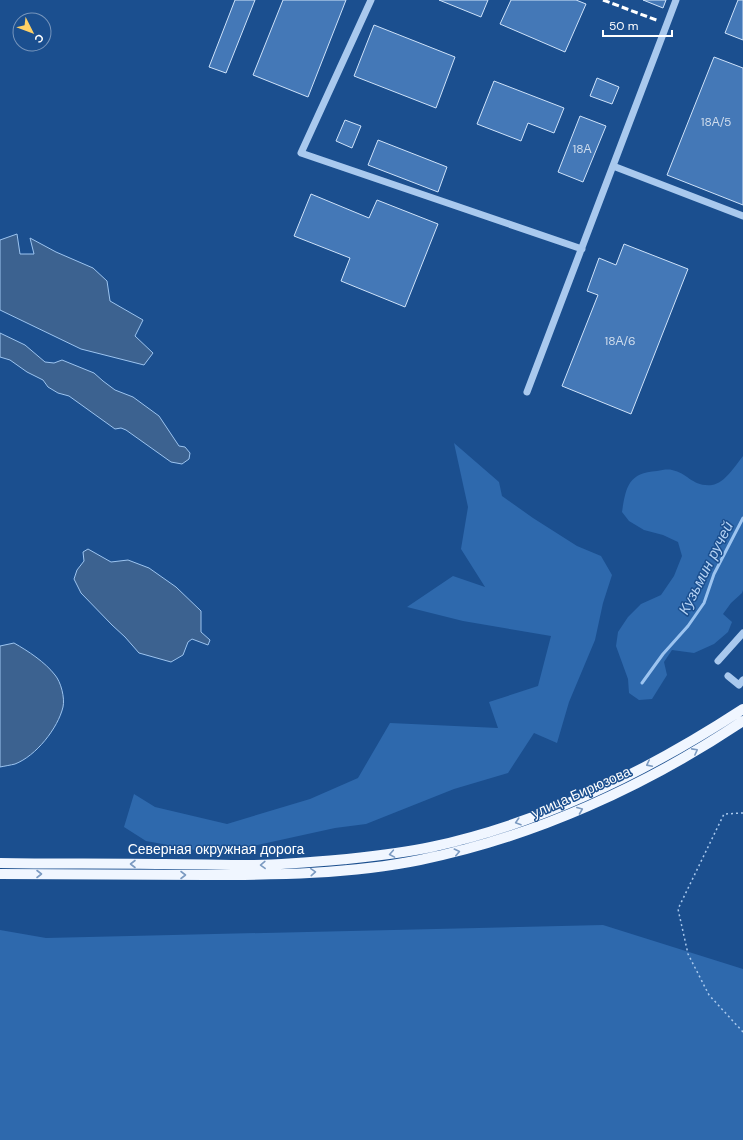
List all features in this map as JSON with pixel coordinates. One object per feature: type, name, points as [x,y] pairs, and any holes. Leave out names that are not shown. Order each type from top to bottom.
[{"type":"main road","name":"улица Бирюзова","points":[[431,847],[488,832],[548,812],[598,790],[653,762],[743,709]]},
{"type":"main road","name":"улица Бирюзова","points":[[419,860],[480,846],[536,828],[594,804],[712,742],[743,721]]},
{"type":"main road","name":"Северная окружная дорога","points":[[0,863],[250,865],[306,863],[383,856],[431,847]]},
{"type":"main road","name":"Северная окружная дорога","points":[[0,874],[257,875],[372,868],[419,860]]},
{"type":"street","points":[[371,0],[301,153],[582,249]]},
{"type":"street","points":[[527,392],[676,0]]},
{"type":"street","points":[[613,166],[743,216]]},
{"type":"street","points":[[718,661],[743,633]]},
{"type":"street","points":[[728,676],[739,685],[743,680]]},
{"type":"path","points":[[743,813],[724,814],[678,909],[688,954],[709,995],[743,1032]]},
{"type":"shaded area","points":[[17,234],[20,254],[34,254],[30,238],[56,252],[93,268],[107,281],[110,301],[143,320],[135,336],[153,353],[144,365],[81,349],[0,310],[0,240]]},
{"type":"shaded area","points":[[0,333],[25,345],[45,362],[54,363],[62,360],[94,373],[115,390],[133,397],[159,416],[179,446],[185,447],[190,453],[189,459],[182,464],[171,462],[126,430],[121,428],[115,429],[69,396],[58,393],[48,387],[43,380],[27,372],[10,360],[0,357]]},
{"type":"shaded area","points":[[454,443],[499,482],[502,496],[577,546],[601,556],[612,575],[603,603],[595,640],[569,702],[557,743],[534,733],[508,773],[454,789],[366,824],[335,828],[217,854],[146,841],[124,827],[134,794],[155,807],[227,824],[310,799],[358,778],[390,723],[498,728],[489,702],[538,686],[551,636],[463,621],[407,607],[453,576],[485,587],[461,549],[468,507]]},
{"type":"shaded area","points":[[743,456],[743,590],[723,614],[732,622],[728,632],[714,644],[694,653],[672,650],[664,662],[667,675],[652,699],[639,700],[629,693],[628,679],[616,646],[618,632],[628,617],[641,604],[661,595],[674,576],[682,556],[678,542],[663,535],[644,530],[629,521],[622,512],[627,489],[634,478],[640,475],[647,472],[667,470],[672,470],[682,474],[700,484],[717,484],[725,478]]},
{"type":"shaded area","points":[[88,549],[111,562],[128,560],[149,568],[176,587],[201,611],[201,632],[210,640],[208,645],[192,639],[188,642],[183,655],[171,662],[139,653],[81,593],[74,579],[77,570],[84,561],[83,552]]},
{"type":"shaded area","points":[[14,643],[41,661],[55,675],[61,686],[63,707],[51,732],[31,755],[15,764],[0,767],[0,646]]},
{"type":"shaded area","points":[[603,925],[743,969],[743,1140],[0,1140],[0,930],[46,938]]},
{"type":"building","points":[[235,0],[255,0],[226,73],[209,67]]},
{"type":"building","points":[[283,0],[346,0],[308,97],[253,75]]},
{"type":"building","points":[[439,0],[488,0],[481,17]]},
{"type":"building","points":[[511,0],[576,0],[586,4],[565,52],[500,24]]},
{"type":"building","points":[[643,0],[666,0],[663,8]]},
{"type":"building","points":[[738,0],[743,0],[743,40],[725,33]]},
{"type":"building","points":[[374,25],[455,57],[436,108],[354,76]]},
{"type":"building","points":[[714,57],[743,68],[743,205],[667,175]]},
{"type":"building","points":[[597,78],[619,87],[612,104],[590,96]]},
{"type":"building","points":[[494,81],[564,108],[554,133],[528,123],[521,141],[477,124]]},
{"type":"building","points":[[580,116],[606,126],[583,182],[558,172]]},
{"type":"building","points":[[345,120],[361,126],[352,148],[336,141]]},
{"type":"building","points":[[378,140],[447,167],[438,192],[368,165]]},
{"type":"building","points":[[311,194],[369,218],[377,200],[438,224],[405,307],[341,281],[350,258],[294,236]]},
{"type":"building","points":[[624,244],[688,269],[631,414],[562,386],[598,295],[587,291],[599,258],[616,265]]},
{"type":"waterway","name":"Кузьмин ручей","points":[[642,683],[663,654],[688,626],[704,603],[714,574],[743,518]]},
{"type":"railway","points":[[603,0],[659,21]]}]
